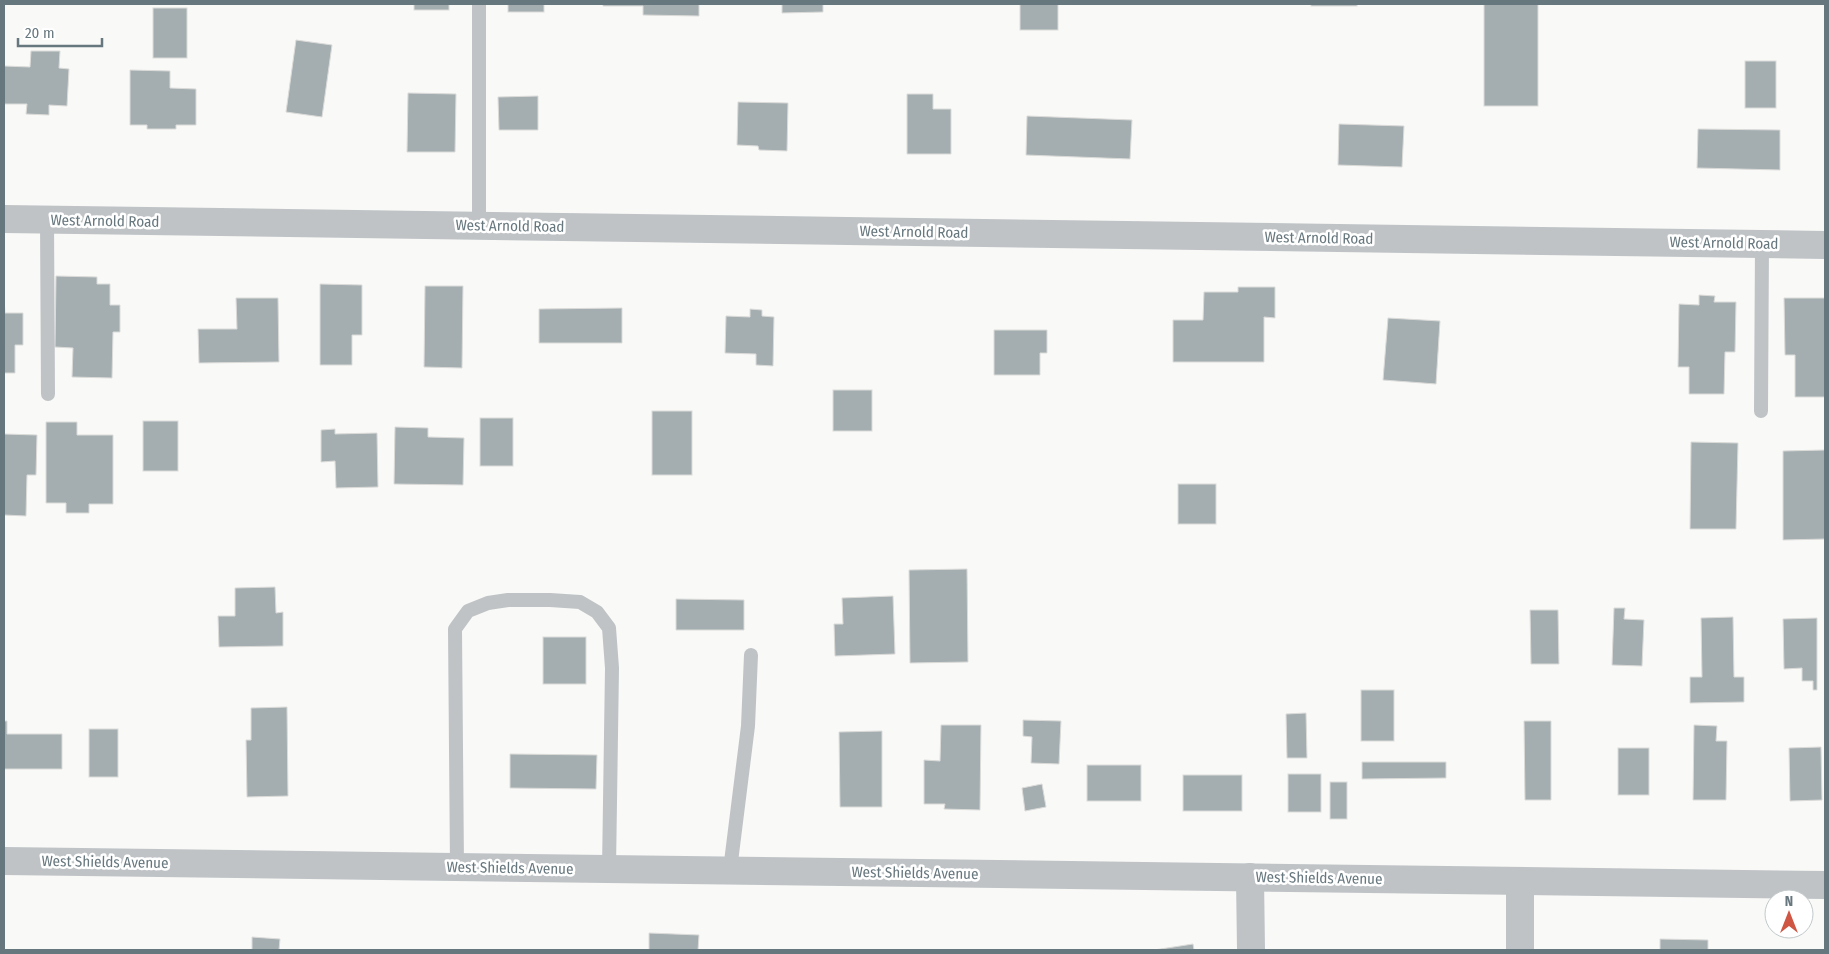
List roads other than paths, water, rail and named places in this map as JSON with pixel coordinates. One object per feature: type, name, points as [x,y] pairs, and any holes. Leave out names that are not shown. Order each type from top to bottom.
[{"type":"street","name":"West Arnold Road","points":[[4,219],[1825,244]]},
{"type":"street","name":"West Shields Avenue","points":[[4,861],[1825,885]]},
{"type":"street","points":[[1250,878],[1251,950]]},
{"type":"street","points":[[1520,881],[1520,950]]},
{"type":"lane","points":[[479,4],[479,226]]},
{"type":"lane","points":[[47,220],[48,394]]},
{"type":"lane","points":[[1761,411],[1762,244]]},
{"type":"lane","points":[[457,867],[456,629],[468,611],[488,603],[508,600],[550,600],[580,602],[597,612],[609,628],[612,668],[609,869]]},
{"type":"lane","points":[[730,870],[748,726],[752,655]]}]
